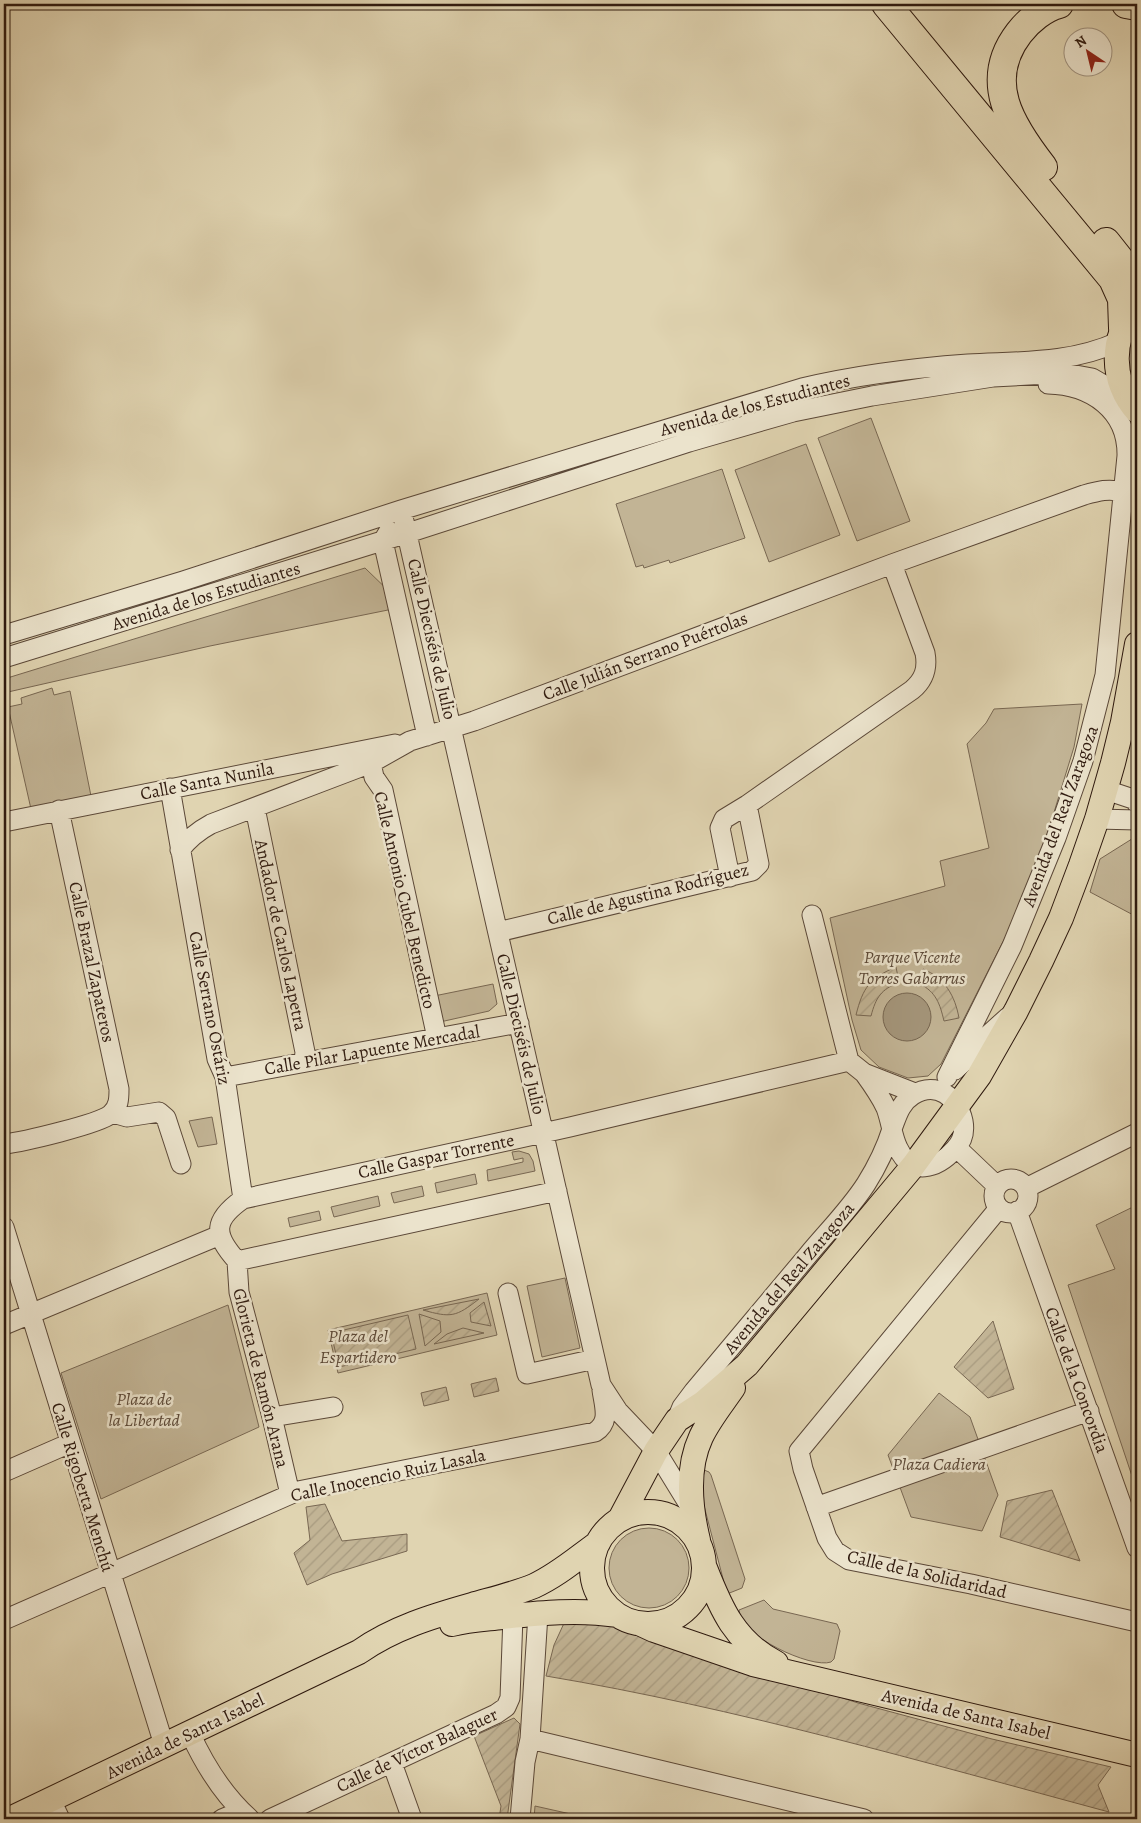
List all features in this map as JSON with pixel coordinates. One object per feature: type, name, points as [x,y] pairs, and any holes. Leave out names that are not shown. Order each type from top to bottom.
[{"type":"highway","points":[[886,4],[1114,279],[1122,299],[1126,326]]},
{"type":"highway","points":[[1059,4],[1035,17],[1022,29],[1008,51],[1003,65],[1002,78],[1002,93],[1007,111],[1023,140],[1042,166],[1126,266],[1137,275]]},
{"type":"highway","points":[[1126,4],[1137,6]]},
{"type":"main road","points":[[1126,326],[1117,362],[1119,376],[1132,405]]},
{"type":"main road","name":"Avenida del Real Zaragoza","points":[[698,1540],[692,1508],[692,1470],[700,1437],[747,1365],[913,1166],[979,1076],[1016,1011],[1061,918],[1097,819],[1123,722],[1137,644]]},
{"type":"main road","name":"Avenida del Real Zaragoza","points":[[620,1519],[656,1451],[677,1420],[703,1403],[747,1365]]},
{"type":"main road","points":[[641,1512],[658,1512],[675,1518],[688,1528],[698,1540],[705,1568],[702,1586],[694,1602],[681,1614],[665,1622],[641,1624],[617,1615],[601,1600],[593,1578],[594,1554],[605,1532],[620,1519],[641,1512]]},
{"type":"main road","name":"Avenida de Santa Isabel","points":[[10,1819],[56,1810],[164,1745],[359,1652],[401,1628],[438,1614],[534,1586],[559,1572],[598,1543]]},
{"type":"main road","name":"Avenida de Santa Isabel","points":[[705,1568],[722,1608],[736,1632],[749,1646],[795,1673]]},
{"type":"main road","name":"Avenida de Santa Isabel","points":[[359,1652],[378,1648],[460,1622],[513,1616],[578,1612],[617,1615]]},
{"type":"main road","name":"Avenida de Santa Isabel","points":[[641,1624],[753,1664],[1137,1755]]},
{"type":"street","name":"Avenida de los Estudiantes","points":[[4,635],[183,581],[401,510],[802,388],[831,381],[895,372],[960,365],[1071,358],[1104,348],[1126,326]]},
{"type":"street","name":"Avenida de los Estudiantes","points":[[4,658],[383,541],[751,423],[793,412],[872,396],[993,377],[1065,373],[1092,378],[1132,405]]},
{"type":"street","name":"Avenida de los Estudiantes","points":[[922,388],[1053,384],[1073,387],[1099,398]]},
{"type":"street","name":"Avenida del Real Zaragoza","points":[[947,1077],[1009,953],[1056,838],[1083,761],[1104,675],[1127,456],[1125,435],[1116,415],[1099,398]]},
{"type":"street","name":"Calle Julián Serrano Puértolas","points":[[180,850],[197,831],[211,824],[371,763],[418,738],[452,728],[892,564],[1084,495],[1099,490],[1113,489],[1123,492]]},
{"type":"street","points":[[401,510],[408,533]]},
{"type":"street","points":[[383,541],[401,510]]},
{"type":"street","name":"Calle Dieciséis de Julio","points":[[408,533],[601,1385],[618,1411],[656,1451],[692,1508]]},
{"type":"street","name":"Calle Dieciséis de Julio","points":[[383,541],[418,738]]},
{"type":"street","points":[[730,877],[720,828],[724,819],[747,805],[921,682],[926,671],[925,653],[892,564]]},
{"type":"street","name":"Calle Santa Nunila","points":[[4,822],[418,738]]},
{"type":"street","name":"Calle Antonio Cubel Benedicto","points":[[371,763],[374,777],[383,790],[436,1038]]},
{"type":"street","name":"Calle Serrano Ostáriz","points":[[170,788],[217,1059],[225,1077],[232,1135],[243,1199]]},
{"type":"street","points":[[1106,790],[1133,799],[1137,803]]},
{"type":"street","name":"Calle de Agustina Rodríguez","points":[[498,932],[752,871],[759,864],[747,805]]},
{"type":"street","name":"Andador de Carlos Lapetra","points":[[256,808],[305,1052],[304,1062]]},
{"type":"street","name":"Calle Brazal Zapateros","points":[[59,810],[119,1089],[118,1102],[113,1113]]},
{"type":"street","points":[[1097,819],[1137,820]]},
{"type":"street","points":[[812,915],[849,1061],[864,1073],[881,1098],[900,1153],[913,1166],[923,1168],[936,1164],[957,1148],[963,1136],[963,1119],[958,1105],[947,1094],[923,1091],[864,1073]]},
{"type":"street","name":"Avenida del Real Zaragoza","points":[[677,1420],[682,1407],[694,1391],[857,1196],[875,1166],[900,1108],[923,1091],[947,1077],[965,1062],[987,1036],[1016,1011]]},
{"type":"street","name":"Calle Pilar Lapuente Mercadal","points":[[225,1077],[519,1023]]},
{"type":"street","name":"Calle Gaspar Torrente","points":[[243,1199],[544,1132],[849,1061]]},
{"type":"street","points":[[4,1144],[93,1123],[113,1113],[127,1117],[159,1112],[166,1118],[181,1164]]},
{"type":"street","points":[[1026,1188],[1137,1133]]},
{"type":"street","points":[[957,1148],[997,1186]]},
{"type":"street","points":[[1006,1179],[1022,1183],[1026,1188],[1027,1199],[1025,1204],[1008,1210],[996,1205],[994,1195],[997,1186],[1006,1179]]},
{"type":"street","points":[[243,1199],[233,1206],[222,1219],[220,1225],[220,1235],[228,1250],[237,1261],[557,1191]]},
{"type":"street","name":"Calle de la Concordia","points":[[1008,1210],[1089,1411],[1137,1548]]},
{"type":"street","name":"Calle de la Solidaridad","points":[[1008,1210],[799,1451],[803,1469],[831,1545],[842,1557],[1137,1622]]},
{"type":"street","name":"Calle Rigoberta Menchú","points":[[4,1228],[109,1573],[164,1745]]},
{"type":"street","points":[[4,1324],[220,1235]]},
{"type":"street","name":"Glorieta de Ramón Arana","points":[[237,1261],[239,1292],[290,1494]]},
{"type":"street","points":[[508,1293],[527,1374],[596,1359]]},
{"type":"street","name":"Calle Inocencio Ruiz Lasala","points":[[4,1620],[290,1494],[306,1489],[595,1432],[604,1425],[605,1419],[601,1385]]},
{"type":"street","points":[[272,1418],[333,1407]]},
{"type":"street","points":[[816,1507],[1089,1411]]},
{"type":"street","points":[[4,1472],[61,1446]]},
{"type":"street","points":[[520,1819],[524,1762],[530,1739],[538,1614]]},
{"type":"street","name":"Calle de Víctor Balaguer","points":[[270,1819],[496,1714],[506,1707],[510,1698],[513,1616]]},
{"type":"street","points":[[190,1733],[209,1771],[245,1815],[222,1819]]},
{"type":"street","points":[[530,1739],[864,1819]]},
{"type":"street","points":[[392,1763],[412,1819]]},
{"type":"green space","points":[[871,418],[910,521],[857,541],[818,438]]},
{"type":"green space","points":[[806,444],[840,535],[769,562],[735,470]]},
{"type":"green space","points":[[722,469],[745,538],[670,563],[669,560],[644,568],[643,565],[636,567],[616,504]]},
{"type":"green space","points":[[365,568],[396,598],[388,610],[210,646],[8,692],[4,679]]},
{"type":"green space","points":[[52,688],[54,695],[70,691],[91,796],[31,809],[8,707],[22,704],[21,698]]},
{"type":"green space","name":"Parque Vicente Torres Gabarrus","points":[[1082,704],[1074,747],[1048,832],[1018,912],[941,1064],[928,1076],[908,1078],[879,1067],[861,1050],[852,1020],[830,918],[945,886],[940,861],[989,848],[967,744],[986,723],[994,709]]},
{"type":"green space","points":[[1137,837],[1137,917],[1090,892],[1100,859]]},
{"type":"green space","points":[[896,967],[899,982],[880,995],[871,1016],[856,1015],[865,990],[869,985],[880,975]]},
{"type":"green space","points":[[923,969],[937,977],[948,989],[955,1002],[959,1018],[944,1021],[941,1009],[934,995],[920,984]]},
{"type":"green space","points":[[493,984],[497,1004],[489,1011],[440,1022],[434,996]]},
{"type":"green space","points":[[212,1117],[217,1144],[198,1147],[189,1121]]},
{"type":"green space","points":[[519,1151],[529,1154],[535,1171],[488,1181],[487,1170],[523,1162],[523,1158],[514,1160],[512,1152]]},
{"type":"green space","points":[[475,1174],[477,1184],[437,1193],[435,1183]]},
{"type":"green space","points":[[422,1186],[424,1196],[394,1203],[391,1193]]},
{"type":"green space","points":[[378,1196],[380,1206],[334,1217],[331,1207]]},
{"type":"green space","points":[[1137,1205],[1137,1491],[1068,1285],[1115,1269],[1096,1225]]},
{"type":"green space","points":[[319,1211],[321,1220],[290,1227],[288,1218]]},
{"type":"green space","points":[[565,1278],[580,1348],[542,1357],[527,1286]]},
{"type":"green space","name":"Plaza del Espartidero","points":[[487,1293],[497,1335],[338,1373],[328,1330]]},
{"type":"green space","points":[[479,1299],[453,1314],[447,1315],[423,1310]]},
{"type":"green space","points":[[484,1302],[491,1326],[471,1322],[470,1313]]},
{"type":"green space","name":"Plaza de la Libertad","points":[[228,1305],[259,1427],[101,1499],[61,1373]]},
{"type":"green space","points":[[419,1314],[440,1321],[441,1332],[425,1346]]},
{"type":"green space","points":[[408,1315],[416,1349],[339,1367],[331,1333]]},
{"type":"green space","points":[[993,1321],[1014,1389],[988,1398],[954,1367]]},
{"type":"green space","points":[[463,1328],[484,1333],[434,1344],[447,1334]]},
{"type":"green space","points":[[496,1378],[499,1391],[474,1397],[471,1384]]},
{"type":"green space","points":[[446,1387],[449,1400],[424,1406],[421,1393]]},
{"type":"green space","name":"Plaza Cadiera","points":[[939,1393],[970,1417],[998,1495],[982,1531],[911,1517],[888,1455]]},
{"type":"green space","points":[[704,1470],[711,1475],[745,1579],[742,1588],[727,1594],[702,1498]]},
{"type":"green space","points":[[1052,1490],[1080,1561],[1000,1537],[1007,1501]]},
{"type":"green space","points":[[325,1504],[342,1541],[407,1534],[407,1551],[332,1574],[307,1585],[294,1553],[310,1540],[306,1507]]},
{"type":"green space","points":[[649,1528],[664,1531],[677,1540],[686,1553],[689,1568],[686,1583],[677,1596],[664,1605],[649,1608],[634,1605],[621,1596],[612,1583],[609,1568],[612,1553],[621,1540],[634,1531]]},
{"type":"green space","points":[[764,1600],[773,1609],[837,1624],[840,1631],[834,1659],[831,1662],[821,1663],[793,1655],[777,1648],[750,1630],[742,1620],[739,1610]]},
{"type":"green space","points":[[600,1619],[858,1703],[992,1739],[1111,1767],[1098,1785],[1109,1812],[899,1755],[759,1720],[617,1689],[546,1676],[554,1645],[565,1621]]},
{"type":"green space","points":[[514,1718],[520,1724],[507,1819],[499,1819],[501,1806],[474,1736]]},
{"type":"green space","points":[[535,1806],[593,1819],[534,1819]]},
{"type":"shaded area","points":[[907,993],[916,995],[924,1000],[929,1008],[931,1017],[929,1026],[924,1034],[916,1039],[907,1041],[898,1039],[890,1034],[885,1026],[883,1017],[885,1008],[890,1000],[898,995]]}]
